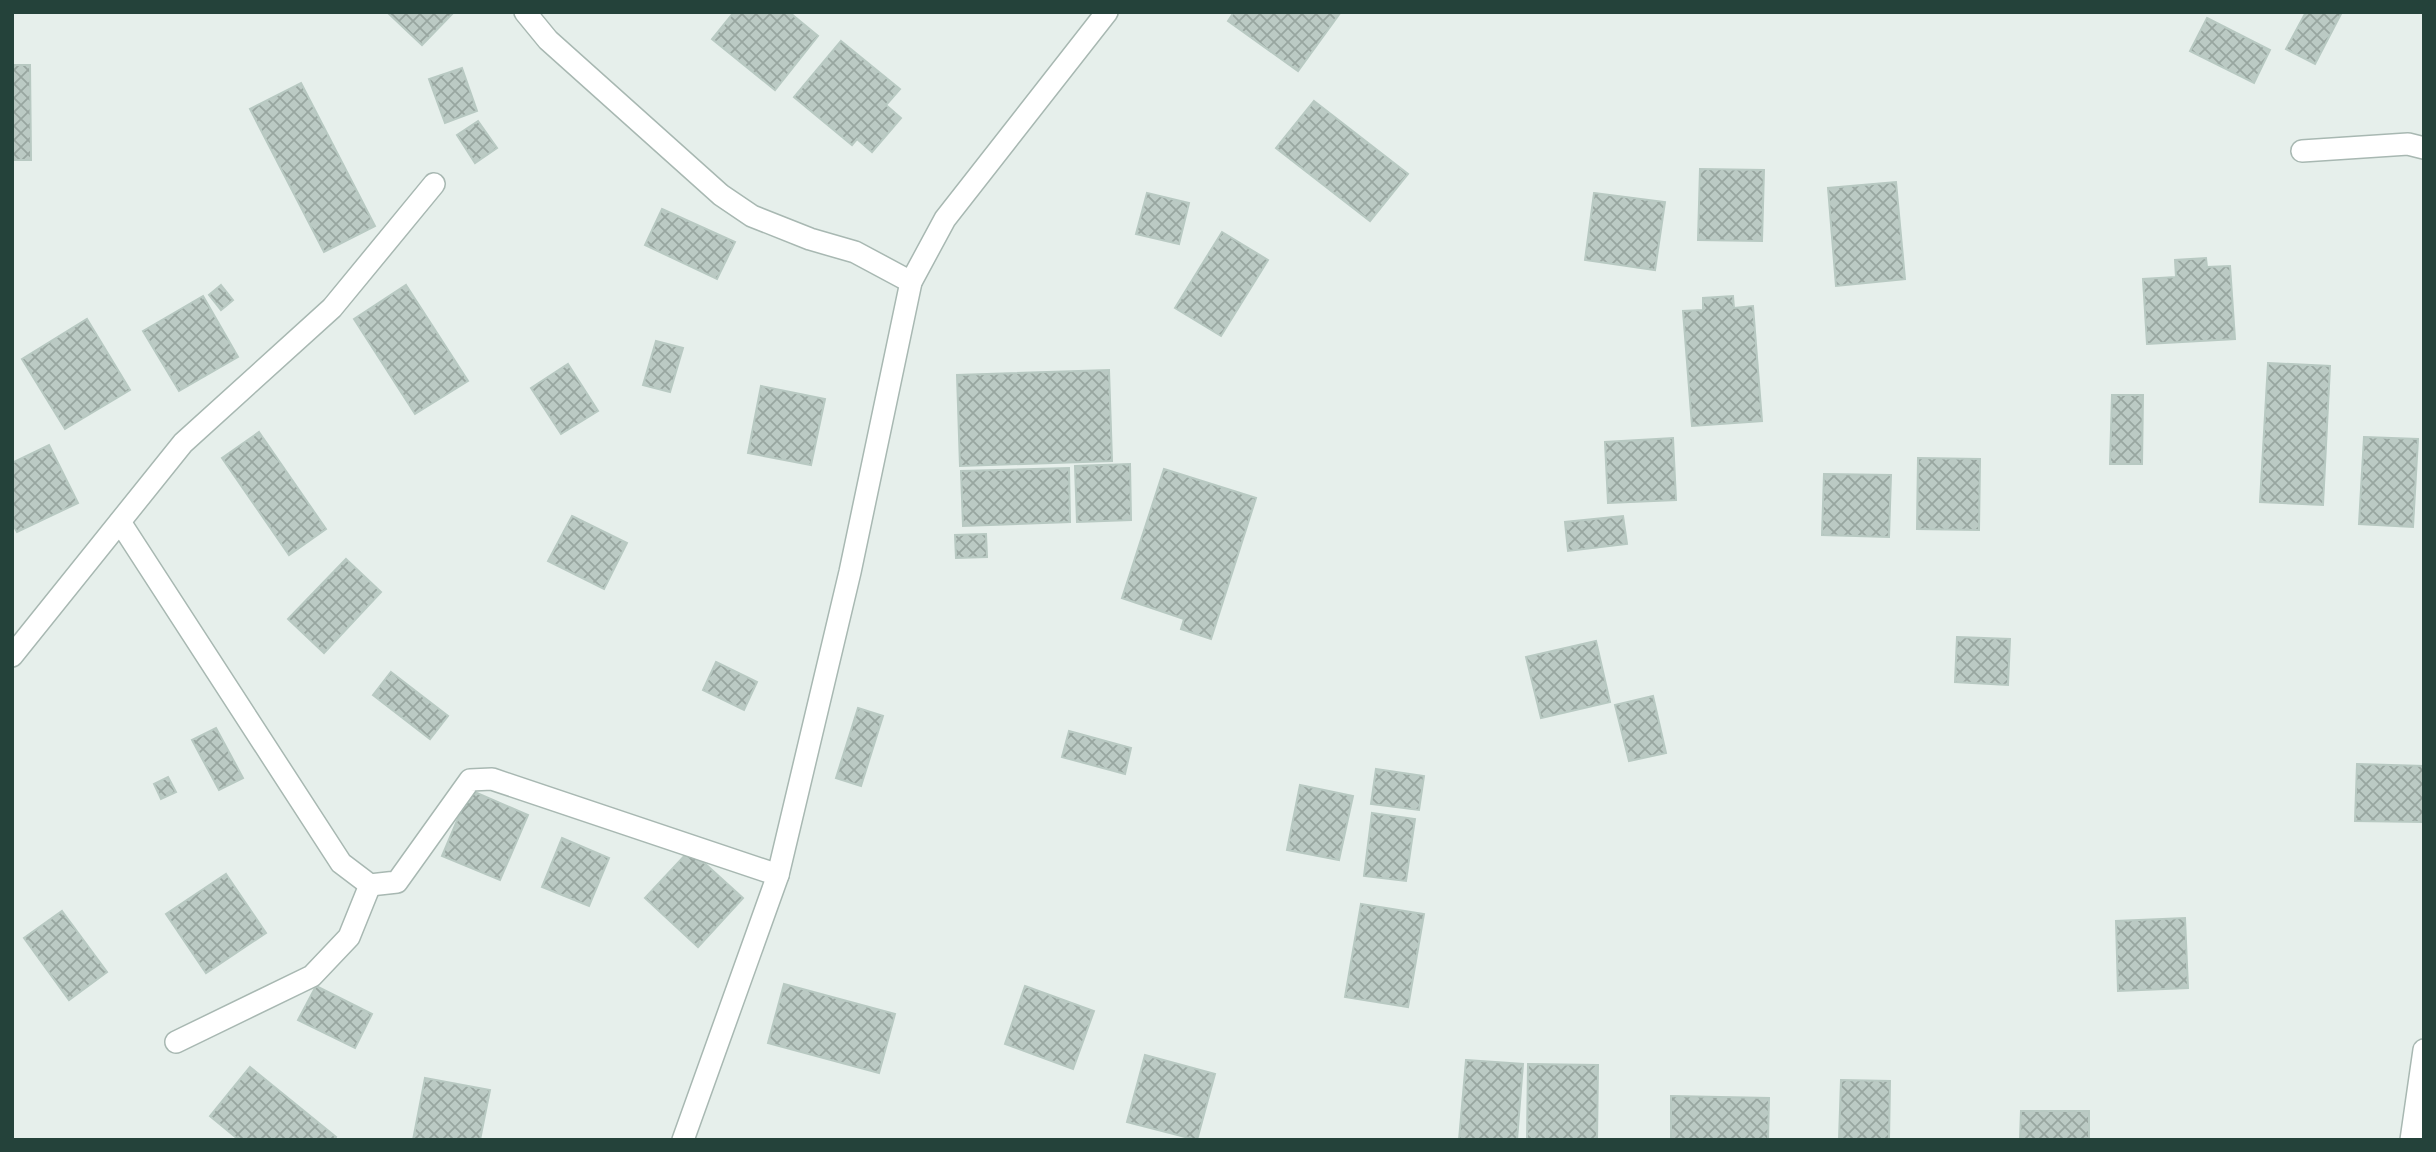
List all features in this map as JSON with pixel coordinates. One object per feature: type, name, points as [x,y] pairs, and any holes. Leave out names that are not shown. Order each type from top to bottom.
[{"type":"street","points":[[525,12],[548,40],[721,195],[752,216],[810,239],[855,251],[911,282]]},
{"type":"street","points":[[683,1140],[778,875],[850,572],[911,282],[945,219],[1107,12]]},
{"type":"street","points":[[2302,151],[2408,144],[2424,148]]},
{"type":"street","points":[[12,656],[183,443],[331,308],[434,184]]},
{"type":"street","points":[[120,522],[341,863],[370,885],[397,882],[470,780],[492,779],[778,875]]},
{"type":"street","points":[[176,1042],[312,976],[349,937],[370,885]]},
{"type":"street","points":[[2411,1140],[2424,1050]]},
{"type":"building","points":[[387,12],[454,12],[422,45]]},
{"type":"building","points":[[734,12],[789,12],[818,36],[775,90],[712,39]]},
{"type":"building","points":[[1234,12],[1340,13],[1298,71],[1228,21]]},
{"type":"building","points":[[2306,12],[2342,12],[2315,64],[2286,49]]},
{"type":"building","points":[[2207,18],[2270,50],[2254,83],[2190,51]]},
{"type":"building","points":[[841,41],[900,89],[886,105],[901,118],[872,152],[857,139],[852,145],[794,97]]},
{"type":"building","points":[[12,65],[30,65],[31,160],[12,160]]},
{"type":"building","points":[[462,68],[477,111],[445,123],[429,79]]},
{"type":"building","points":[[301,83],[375,226],[324,252],[250,109]]},
{"type":"building","points":[[1314,101],[1408,174],[1370,221],[1276,148]]},
{"type":"building","points":[[478,121],[497,148],[475,163],[457,135]]},
{"type":"building","points":[[1700,169],[1764,170],[1762,241],[1698,240]]},
{"type":"building","points":[[1896,182],[1905,279],[1836,286],[1828,188]]},
{"type":"building","points":[[1147,193],[1189,203],[1179,244],[1136,234]]},
{"type":"building","points":[[1594,193],[1665,202],[1655,270],[1585,260]]},
{"type":"building","points":[[662,209],[735,242],[717,279],[645,245]]},
{"type":"building","points":[[1222,232],[1268,260],[1221,336],[1175,308]]},
{"type":"building","points":[[2206,258],[2207,267],[2230,266],[2235,339],[2147,344],[2143,279],[2176,277],[2175,260]]},
{"type":"building","points":[[221,285],[233,300],[221,310],[209,295]]},
{"type":"building","points":[[406,285],[468,381],[415,414],[354,319]]},
{"type":"building","points":[[203,296],[238,357],[179,391],[143,331]]},
{"type":"building","points":[[1733,296],[1734,308],[1753,306],[1762,421],[1692,426],[1683,311],[1703,310],[1703,298]]},
{"type":"building","points":[[87,319],[130,390],[65,429],[22,359]]},
{"type":"building","points":[[656,341],[683,348],[670,392],[643,385]]},
{"type":"building","points":[[2268,363],[2330,366],[2323,505],[2260,502]]},
{"type":"building","points":[[568,364],[598,411],[561,434],[531,388]]},
{"type":"building","points":[[1109,370],[1112,461],[960,466],[957,375]]},
{"type":"building","points":[[761,386],[825,399],[811,465],[748,453]]},
{"type":"building","points":[[2112,395],[2143,395],[2142,464],[2110,464]]},
{"type":"building","points":[[259,432],[326,529],[289,555],[222,458]]},
{"type":"building","points":[[2364,437],[2418,439],[2413,527],[2359,524]]},
{"type":"building","points":[[1673,438],[1676,500],[1608,503],[1605,442]]},
{"type":"building","points":[[49,445],[78,503],[17,532],[12,523],[12,463]]},
{"type":"building","points":[[1918,458],[1980,459],[1979,530],[1917,529]]},
{"type":"building","points":[[1130,464],[1131,520],[1077,522],[1075,466]]},
{"type":"building","points":[[1069,468],[1070,522],[963,526],[961,471]]},
{"type":"building","points":[[1164,469],[1256,498],[1211,639],[1181,629],[1184,619],[1122,598]]},
{"type":"building","points":[[1824,474],[1891,475],[1889,537],[1822,535]]},
{"type":"building","points":[[572,516],[627,543],[604,589],[548,561]]},
{"type":"building","points":[[1623,516],[1627,544],[1568,551],[1565,522]]},
{"type":"building","points":[[986,534],[987,557],[956,558],[955,535]]},
{"type":"building","points":[[346,559],[381,592],[324,653],[288,619]]},
{"type":"building","points":[[1957,637],[2010,639],[2008,685],[1955,682]]},
{"type":"building","points":[[1596,641],[1610,702],[1541,718],[1526,657]]},
{"type":"building","points":[[716,662],[757,682],[744,710],[703,690]]},
{"type":"building","points":[[391,672],[448,716],[430,739],[373,695]]},
{"type":"building","points":[[1653,696],[1666,753],[1629,761],[1615,705]]},
{"type":"building","points":[[858,708],[883,716],[861,786],[836,778]]},
{"type":"building","points":[[216,728],[243,778],[219,790],[192,740]]},
{"type":"building","points":[[1069,731],[1131,748],[1125,774],[1062,757]]},
{"type":"building","points":[[2357,764],[2424,766],[2423,822],[2355,821]]},
{"type":"building","points":[[1376,769],[1424,776],[1419,810],[1371,804]]},
{"type":"building","points":[[168,777],[176,792],[161,799],[154,784]]},
{"type":"building","points":[[1300,785],[1353,796],[1339,860],[1287,850]]},
{"type":"building","points":[[470,790],[528,815],[500,880],[442,856]]},
{"type":"building","points":[[1372,813],[1415,819],[1406,881],[1364,876]]},
{"type":"building","points":[[562,838],[609,858],[589,906],[542,887]]},
{"type":"building","points":[[690,850],[743,898],[698,947],[645,898]]},
{"type":"building","points":[[226,874],[266,933],[206,973],[166,914]]},
{"type":"building","points":[[1361,904],[1424,914],[1408,1007],[1345,997]]},
{"type":"building","points":[[62,911],[107,972],[69,1000],[24,938]]},
{"type":"building","points":[[2185,918],[2188,988],[2118,991],[2116,921]]},
{"type":"building","points":[[784,984],[895,1014],[879,1073],[768,1043]]},
{"type":"building","points":[[316,986],[372,1014],[355,1048],[298,1020]]},
{"type":"building","points":[[1025,986],[1094,1011],[1073,1069],[1005,1044]]},
{"type":"building","points":[[1145,1055],[1215,1074],[1197,1140],[1127,1122]]},
{"type":"building","points":[[1466,1060],[1523,1064],[1517,1140],[1459,1140]]},
{"type":"building","points":[[1528,1064],[1598,1065],[1597,1140],[1527,1140]]},
{"type":"building","points":[[250,1067],[336,1137],[334,1140],[239,1140],[210,1116]]},
{"type":"building","points":[[425,1078],[490,1090],[480,1140],[413,1140]]},
{"type":"building","points":[[1841,1080],[1890,1081],[1889,1140],[1839,1140]]},
{"type":"building","points":[[1671,1096],[1769,1098],[1768,1140],[1671,1140]]},
{"type":"building","points":[[2021,1111],[2089,1111],[2089,1140],[2020,1140]]}]
